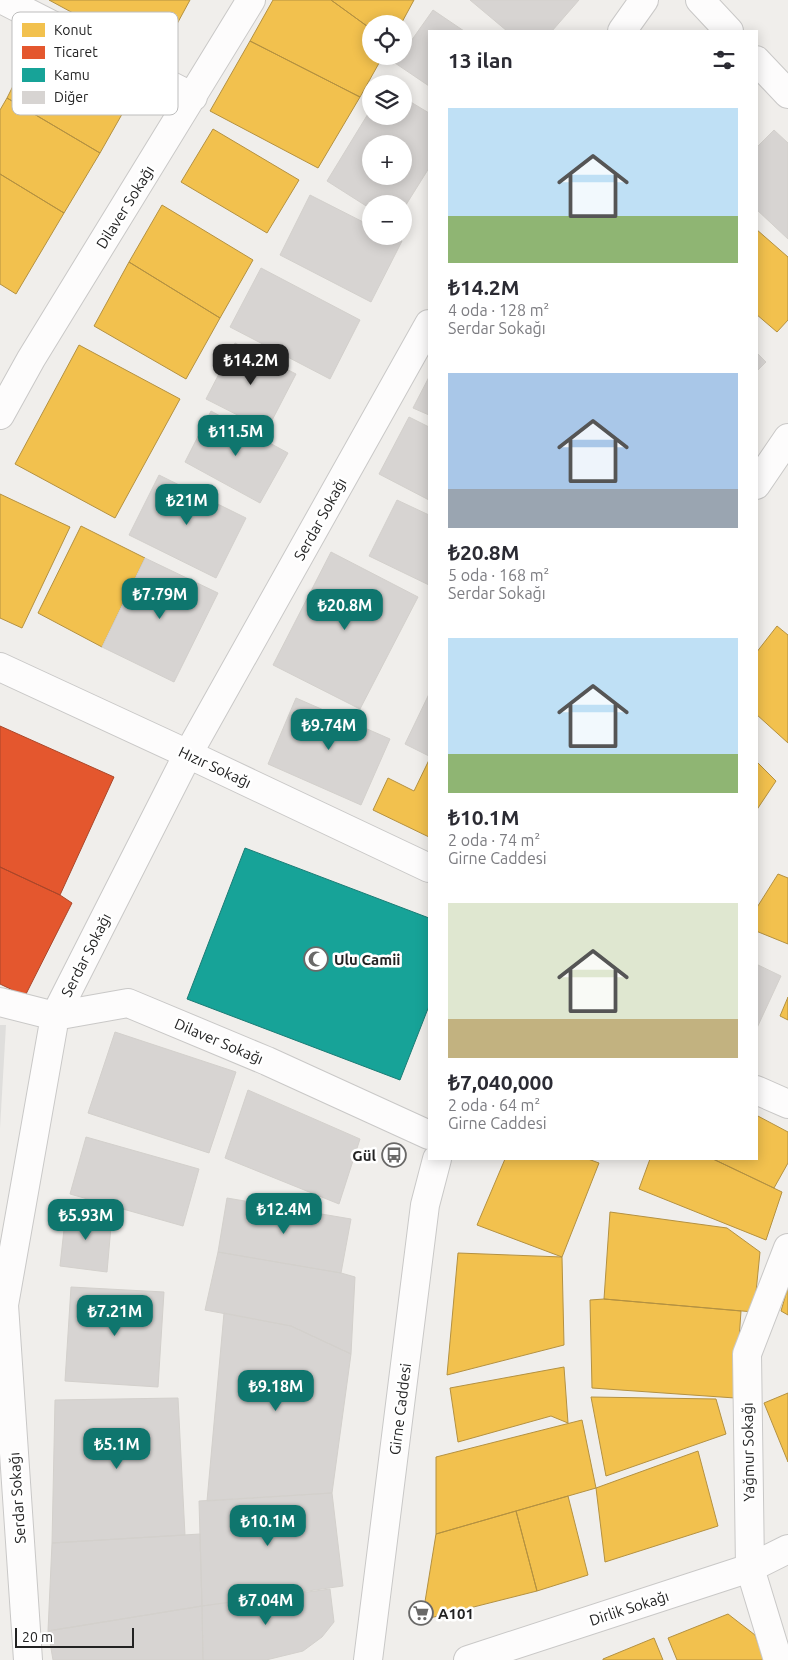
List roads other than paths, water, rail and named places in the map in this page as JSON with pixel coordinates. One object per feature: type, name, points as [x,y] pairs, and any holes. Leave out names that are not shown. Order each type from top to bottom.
[{"type":"street","points":[[3,0],[27,12]]},
{"type":"street","name":"Dilaver Sokağı","points":[[0,415],[31,359],[251,0]]},
{"type":"street","points":[[623,30],[644,0]]},
{"type":"street","points":[[700,0],[728,30]]},
{"type":"street","points":[[758,62],[788,94]]},
{"type":"street","points":[[178,89],[193,97]]},
{"type":"street","name":"Serdar Sokağı","points":[[28,1660],[4,1305],[55,1016],[188,754],[428,326]]},
{"type":"street","points":[[758,482],[788,438]]},
{"type":"street","name":"Hızır Sokağı","points":[[0,667],[428,868]]},
{"type":"street","name":"Dilaver Sokağı","points":[[0,1002],[55,1016],[128,1003],[267,1061],[428,1135]]},
{"type":"street","points":[[758,1091],[788,1104]]},
{"type":"street","name":"Girne Caddesi","points":[[368,1660],[425,1205],[436,1160]]},
{"type":"street","name":"Yağmur Sokağı","points":[[778,1660],[750,1568],[747,1354],[788,1248]]},
{"type":"street","name":"Dirlik Sokağı","points":[[468,1660],[750,1568],[788,1549]]},
{"type":"place","name":"Ulu Camii","points":[[316,959]]},
{"type":"place","name":"Gül","points":[[394,1155]]},
{"type":"place","name":"A101","points":[[421,1613]]}]
